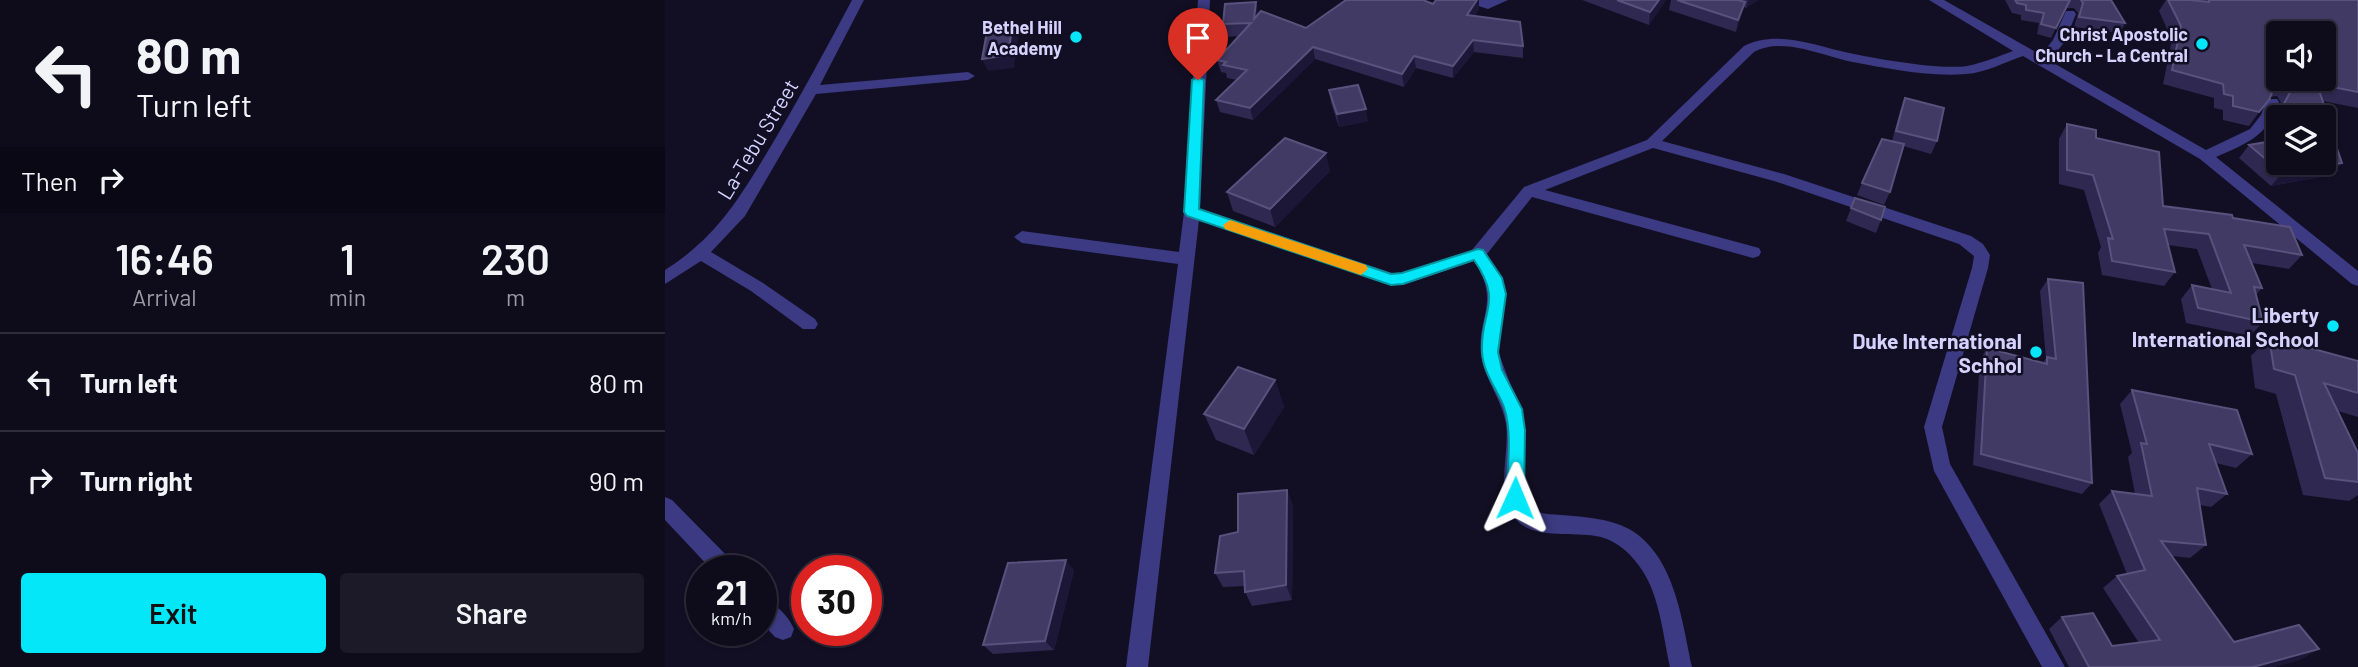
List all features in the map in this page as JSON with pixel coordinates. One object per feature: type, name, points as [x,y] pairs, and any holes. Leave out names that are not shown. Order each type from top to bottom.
[{"type":"street","points":[[858,0],[867,0]]},
{"type":"street","name":"La-Tebu Street","points":[[665,278],[717,238],[739,212],[811,90],[858,0]]},
{"type":"street","points":[[1137,667],[1192,212],[1204,0]]},
{"type":"street","points":[[1466,0],[1488,5],[1502,0]]},
{"type":"street","points":[[1935,0],[2205,156],[2358,281]]},
{"type":"street","points":[[2043,61],[2059,41],[2070,14]]},
{"type":"street","points":[[1192,212],[1391,279],[1403,279],[1478,254],[1529,191],[1652,143],[1749,49],[1760,43],[1782,42],[1854,58],[1923,68],[1967,70],[2024,52]]},
{"type":"street","points":[[811,90],[968,76]]},
{"type":"street","points":[[2205,156],[2260,131],[2268,118],[2272,102]]},
{"type":"street","points":[[1652,143],[1779,177],[1965,240],[1977,248],[1982,256],[1980,268],[1933,427],[1941,465],[2054,667]]},
{"type":"street","points":[[1529,191],[1753,252]]},
{"type":"street","points":[[1022,237],[1186,259]]},
{"type":"street","points":[[700,253],[757,287],[809,324]]},
{"type":"street","points":[[1478,254],[1495,278],[1498,294],[1490,352],[1494,370],[1513,409],[1516,430],[1515,498],[1523,514],[1540,521],[1603,528],[1632,543],[1650,561],[1662,584],[1681,667]]},
{"type":"street","points":[[665,506],[712,555]]},
{"type":"street","points":[[777,623],[783,629]]},
{"type":"building","points":[[1346,0],[1423,0],[1433,4],[1436,0],[1477,0],[1467,15],[1520,22],[1523,46],[1473,40],[1453,66],[1414,56],[1402,74],[1313,47],[1250,108],[1216,100],[1247,70],[1223,65],[1226,62],[1217,60],[1251,23],[1223,24],[1225,4],[1256,2],[1254,19],[1261,11],[1306,28]]},
{"type":"building","points":[[1617,0],[1659,0],[1650,12]]},
{"type":"building","points":[[1677,0],[1738,0],[1745,2],[1738,20]]},
{"type":"building","points":[[2015,0],[2070,0],[2056,28],[2041,24],[2044,13],[2026,10],[2026,5]]},
{"type":"building","points":[[2081,0],[2111,0],[2125,23],[2079,17],[2083,3]]},
{"type":"building","points":[[2168,0],[2358,0],[2358,92],[2336,88],[2336,21],[2266,21],[2266,91],[2273,91],[2259,112],[2233,106],[2233,96],[2224,94],[2223,84],[2172,70],[2181,26]]},
{"type":"building","points":[[1013,22],[1008,55],[982,59],[988,26]]},
{"type":"building","points":[[1358,85],[1366,109],[1337,114],[1329,90]]},
{"type":"building","points":[[2291,91],[2319,91],[2324,105],[2283,105]]},
{"type":"building","points":[[1905,98],[1944,108],[1937,141],[1896,131]]},
{"type":"building","points":[[2067,124],[2096,130],[2096,138],[2159,152],[2163,206],[2232,215],[2233,218],[2290,227],[2302,255],[2244,245],[2262,288],[2254,287],[2263,322],[2198,308],[2192,285],[2231,293],[2209,234],[2164,229],[2175,272],[2112,261],[2108,238],[2113,239],[2093,175],[2067,170]]},
{"type":"building","points":[[1285,138],[1326,153],[1270,209],[1227,192]]},
{"type":"building","points":[[1882,139],[1904,144],[1890,192],[1862,183]]},
{"type":"building","points":[[2266,142],[2266,159],[2249,145]]},
{"type":"building","points":[[2336,146],[2342,163],[2336,164]]},
{"type":"building","points":[[1855,198],[1885,207],[1881,220],[1851,208]]},
{"type":"building","points":[[2048,279],[2083,283],[2092,483],[1981,454],[1987,348],[2047,364],[2047,357],[2056,359]]},
{"type":"building","points":[[2269,337],[2358,361],[2358,393],[2324,383],[2358,453],[2358,482],[2325,478],[2295,375],[2274,369]]},
{"type":"building","points":[[1238,367],[1275,380],[1244,429],[1204,414]]},
{"type":"building","points":[[2132,390],[2237,410],[2252,454],[2209,444],[2227,494],[2197,488],[2206,545],[2161,541],[2234,642],[2299,625],[2319,649],[2253,667],[2089,667],[2062,617],[2093,613],[2112,646],[2160,640],[2117,576],[2145,570],[2112,491],[2152,496],[2141,443],[2147,444]]},
{"type":"building","points":[[1287,490],[1286,585],[1245,592],[1244,571],[1215,573],[1220,536],[1238,532],[1238,494]]},
{"type":"building","points":[[1066,560],[1045,641],[983,645],[1008,563]]},
{"type":"slow traffic","points":[[1230,225],[1361,269]]},
{"type":"place","name":"Bethel Hill Academy","points":[[1076,37]]},
{"type":"place","name":"Christ Apostolic Church - La Central","points":[[2202,44]]},
{"type":"place","name":"Liberty International School","points":[[2333,326]]},
{"type":"place","name":"Duke International Schhol","points":[[2036,352]]},
{"type":"route","points":[[1198,80],[1192,212],[1391,279],[1403,279],[1478,254],[1495,278],[1498,294],[1490,352],[1494,370],[1513,409],[1516,430],[1515,498]]}]
